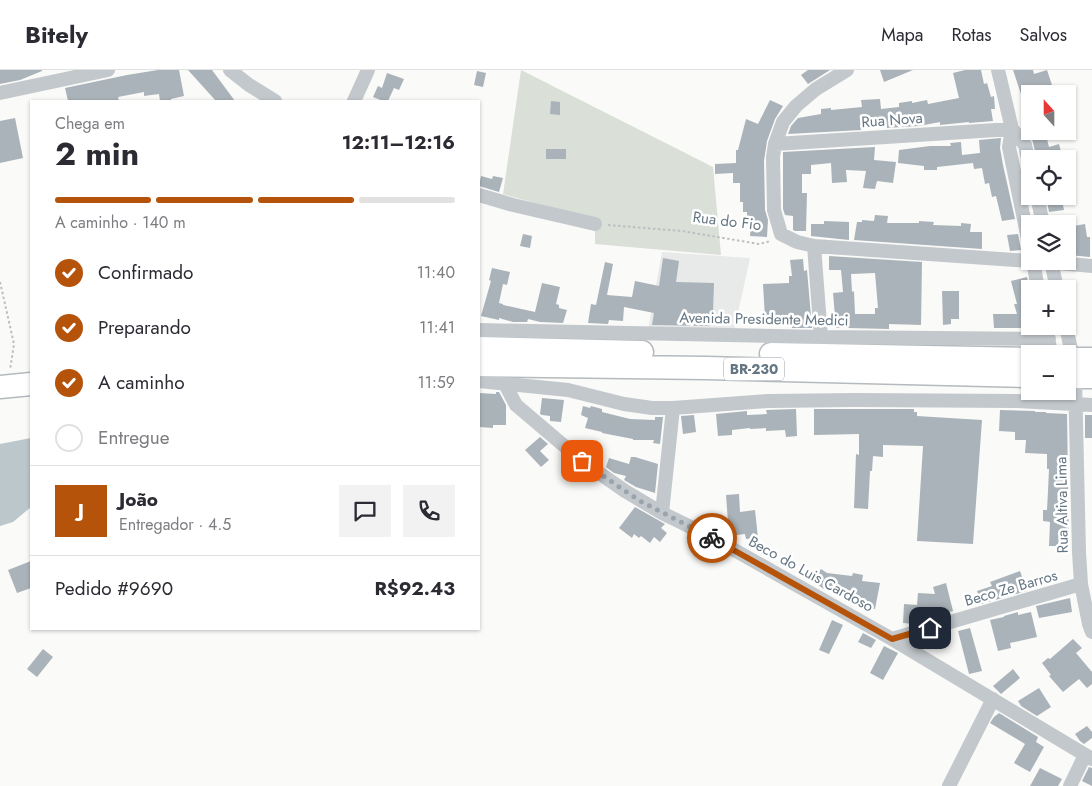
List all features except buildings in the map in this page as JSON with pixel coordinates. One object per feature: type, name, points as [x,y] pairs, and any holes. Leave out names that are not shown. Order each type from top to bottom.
[{"type":"main road","name":"BR-230","points":[[480,348],[1021,367]]},
{"type":"main road","name":"BR-230","points":[[480,365],[706,368],[1021,367]]},
{"type":"main road","points":[[3,386],[30,384]]},
{"type":"street","points":[[0,93],[108,70]]},
{"type":"street","points":[[230,70],[249,85],[273,100]]},
{"type":"street","points":[[354,100],[368,70]]},
{"type":"street","points":[[781,234],[774,210],[772,157],[783,122],[796,106],[816,89],[847,70]]},
{"type":"street","points":[[998,70],[1012,129],[1009,146],[1023,215]]},
{"type":"street","points":[[1012,129],[1025,145],[1026,150]]},
{"type":"street","name":"Rua Nova","points":[[775,144],[1012,129]]},
{"type":"street","points":[[480,195],[595,224]]},
{"type":"street","name":"Rua do Fio","points":[[781,234],[797,242],[814,246],[1021,260]]},
{"type":"street","points":[[814,246],[821,336]]},
{"type":"street","name":"Rua do Fio","points":[[1076,264],[1092,266]]},
{"type":"street","name":"Avenida Presidente Medici","points":[[480,330],[821,336],[1021,333]]},
{"type":"street","name":"Rua Altiva Lima","points":[[1069,335],[1078,368],[1075,404],[1081,584],[1092,632]]},
{"type":"street","points":[[480,381],[568,390],[624,404],[652,408],[803,400],[1017,401],[1092,405]]},
{"type":"street","name":"Beco do Luis Cardoso","points":[[505,384],[516,405],[575,455],[625,491],[662,513],[713,538],[892,639],[1089,757]]},
{"type":"street","points":[[662,513],[673,408]]},
{"type":"street","name":"Beco Ze Barros","points":[[892,639],[1081,584]]},
{"type":"street","points":[[949,786],[993,699]]},
{"type":"street","points":[[1070,786],[1089,757]]},
{"type":"path","name":"Rua do Fio","points":[[595,224],[682,231],[759,244],[774,240],[781,234]]},
{"type":"path","points":[[0,282],[14,344],[3,386]]},
{"type":"shaded area","points":[[521,70],[713,167],[721,255],[595,244],[595,220],[503,194]]},
{"type":"shaded area","points":[[662,252],[750,258],[734,331],[648,330]]},
{"type":"shaded area","points":[[30,438],[30,508],[13,522],[0,526],[0,444]]},
{"type":"way so far","points":[[582,461],[642,502],[712,538]]},
{"type":"route","points":[[712,538],[892,639],[930,628]]}]
